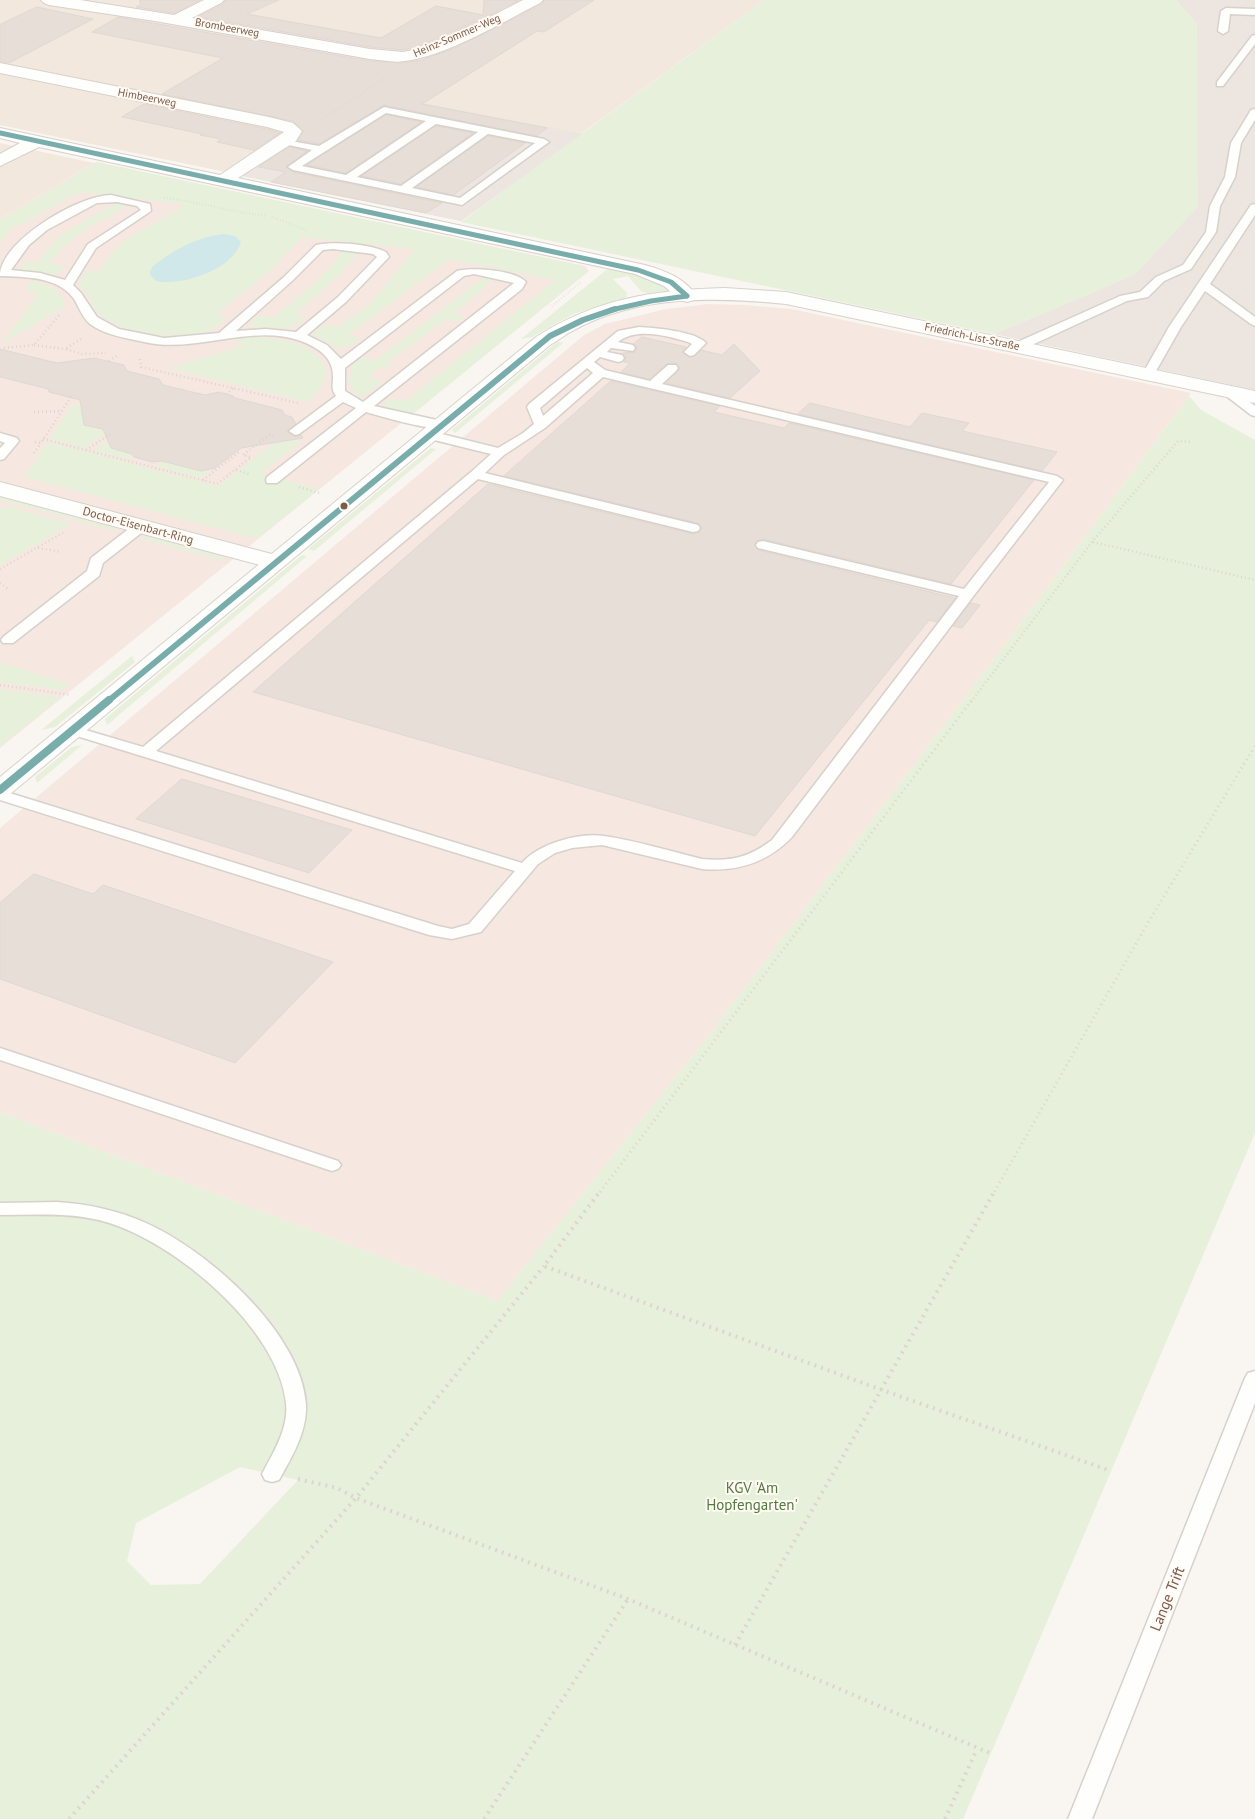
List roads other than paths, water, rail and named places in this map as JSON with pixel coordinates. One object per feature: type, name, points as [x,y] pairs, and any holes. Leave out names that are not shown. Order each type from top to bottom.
[{"type":"street","name":"Brombeerweg","points":[[49,0],[177,19],[363,53],[406,57]]},
{"type":"street","points":[[177,19],[216,0]]},
{"type":"street","name":"Heinz-Sommer-Weg","points":[[406,57],[423,53],[455,39],[535,0]]},
{"type":"street","name":"Himbeerweg","points":[[0,68],[269,122],[287,127],[288,136]]},
{"type":"street","points":[[0,133],[605,262],[668,280],[681,288],[687,296]]},
{"type":"street","points":[[224,180],[288,136]]},
{"type":"street","points":[[0,161],[36,141]]},
{"type":"street","name":"Friedrich-List-Straße","points":[[0,790],[538,345],[567,326],[614,308],[640,302],[687,296],[734,294],[795,300],[1255,398]]},
{"type":"street","name":"Doctor-Eisenbart-Ring","points":[[0,490],[275,562]]},
{"type":"lane","points":[[1222,31],[1226,11],[1255,12]]},
{"type":"lane","points":[[1220,84],[1255,38]]},
{"type":"lane","points":[[384,110],[487,130],[544,142],[462,202],[293,167],[384,110]]},
{"type":"lane","points":[[1017,347],[1124,298],[1144,295],[1160,279],[1186,268],[1211,232],[1215,206],[1230,177],[1236,143],[1255,112]]},
{"type":"lane","points":[[348,178],[435,120]]},
{"type":"lane","points":[[403,190],[487,130]]},
{"type":"lane","points":[[288,136],[321,149]]},
{"type":"lane","points":[[67,286],[92,246],[147,210],[146,206],[106,198],[93,200],[50,223],[31,236],[20,247],[2,273],[38,276],[67,286],[77,296],[86,312],[99,324],[162,342],[196,341],[224,335],[260,332],[297,337],[315,343],[326,349],[334,357],[339,366],[339,391],[350,402],[500,452]]},
{"type":"lane","points":[[1148,375],[1175,327],[1255,207]]},
{"type":"lane","points":[[224,335],[288,280],[320,247],[333,246],[376,251],[382,254],[383,256],[367,275],[346,296],[297,337]]},
{"type":"lane","points":[[272,480],[518,287],[519,282],[513,278],[476,271],[461,273],[339,366]]},
{"type":"lane","points":[[1203,284],[1255,322]]},
{"type":"lane","points":[[541,424],[533,407],[619,335],[631,330],[645,330],[699,342],[689,351]]},
{"type":"lane","points":[[619,335],[639,340]]},
{"type":"lane","points":[[608,344],[629,348]]},
{"type":"lane","points":[[597,353],[618,358]]},
{"type":"lane","points":[[0,795],[448,934],[470,931],[478,925],[524,869],[537,857],[549,850],[570,843],[589,840],[615,842],[714,866],[732,865],[762,856],[786,834],[967,594],[1057,480],[601,373],[586,362]]},
{"type":"lane","points":[[653,385],[669,369]]},
{"type":"lane","points":[[145,753],[476,475],[500,452],[527,436],[601,373]]},
{"type":"lane","points":[[1229,392],[1255,412]]},
{"type":"lane","points":[[295,431],[342,396]]},
{"type":"lane","points":[[0,437],[13,441],[0,456]]},
{"type":"lane","points":[[476,475],[693,528]]},
{"type":"lane","points":[[8,640],[94,573],[96,561],[140,527]]},
{"type":"lane","points":[[763,545],[967,594]]},
{"type":"lane","points":[[72,730],[524,869]]},
{"type":"lane","points":[[0,1054],[332,1165]]},
{"type":"lane","points":[[0,1209],[93,1212],[133,1224],[166,1241],[187,1256],[252,1313],[268,1332],[282,1354],[295,1388],[297,1405],[294,1422],[289,1439],[272,1474]]},
{"type":"lane","name":"Lange Trift","points":[[1080,1819],[1255,1378]]},
{"type":"water","points":[[223,234],[235,236],[241,242],[236,252],[228,261],[217,268],[205,274],[179,281],[156,281],[150,275],[153,266],[177,249],[203,238]]},
{"type":"park label","name":"KGV 'Am Hopfengarten'","points":[[752,1498]]}]
